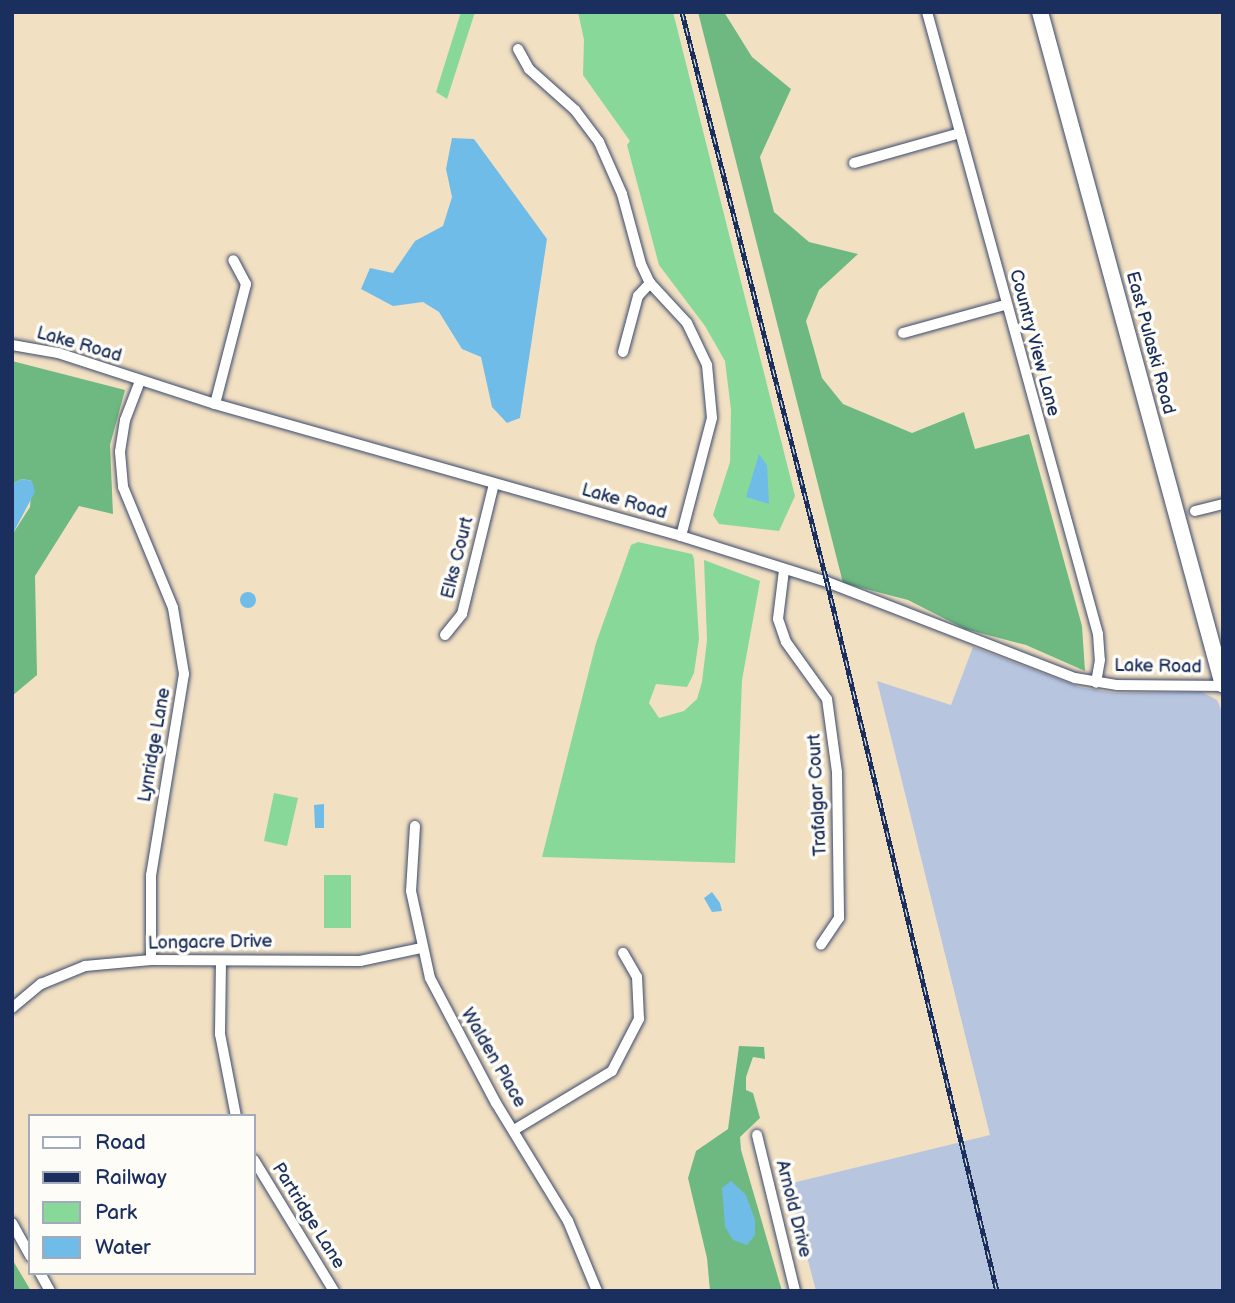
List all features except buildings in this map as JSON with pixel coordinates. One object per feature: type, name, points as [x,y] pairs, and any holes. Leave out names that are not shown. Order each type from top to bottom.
[{"type":"main road","name":"East Pulaski Road","points":[[1040,12],[1223,685]]},
{"type":"street","name":"Country View Lane","points":[[927,12],[1005,304],[1098,634],[1100,660],[1096,683]]},
{"type":"street","points":[[518,49],[529,69],[575,110],[609,160],[650,283],[687,323],[707,365],[713,394],[706,449],[681,536]]},
{"type":"street","points":[[855,163],[960,133]]},
{"type":"street","points":[[215,404],[246,284],[233,260]]},
{"type":"street","points":[[623,352],[638,296],[650,283]]},
{"type":"street","points":[[904,333],[1005,304]]},
{"type":"street","name":"Lake Road","points":[[12,345],[58,353],[215,404],[681,536],[784,570],[1096,683],[1223,685]]},
{"type":"street","name":"Lynridge Lane","points":[[140,381],[125,420],[120,452],[124,487],[173,608],[184,674],[151,875],[151,960]]},
{"type":"street","name":"Elks Court","points":[[446,635],[462,614],[494,484]]},
{"type":"street","points":[[1195,510],[1223,504]]},
{"type":"street","name":"Trafalgar Court","points":[[784,570],[778,620],[786,642],[827,699],[837,772],[839,918],[821,945]]},
{"type":"street","name":"Walden Place","points":[[415,826],[411,891],[421,948],[440,1000],[568,1221],[597,1291]]},
{"type":"street","name":"Longacre Drive","points":[[13,1005],[62,973],[116,961],[360,961],[421,948]]},
{"type":"street","points":[[514,1130],[612,1071],[639,1019],[637,977],[623,953]]},
{"type":"street","points":[[221,961],[220,1034],[236,1114]]},
{"type":"street","name":"Arnold Drive","points":[[757,1135],[795,1291]]},
{"type":"street","name":"Partridge Lane","points":[[256,1163],[334,1291]]},
{"type":"street","points":[[12,1223],[28,1252]]},
{"type":"street","points":[[41,1275],[50,1291]]},
{"type":"shaded area","points":[[973,647],[1079,687],[1114,693],[1202,692],[1217,700],[1221,709],[1223,1291],[816,1291],[788,1184],[990,1135],[877,681],[951,705]]},
{"type":"green space","points":[[461,12],[475,12],[447,99],[436,92]]},
{"type":"green space","points":[[578,12],[673,12],[795,496],[779,531],[719,524],[713,515],[730,462],[731,410],[725,361],[705,326],[659,265],[627,145],[630,141],[583,75],[584,40]]},
{"type":"green space","points":[[698,12],[724,12],[752,57],[791,89],[760,157],[774,212],[809,242],[858,254],[819,290],[806,321],[822,378],[843,404],[912,433],[964,412],[975,449],[1029,434],[1082,626],[1085,671],[1026,645],[965,629],[908,600],[843,583]]},
{"type":"green space","points":[[12,361],[125,390],[110,445],[113,514],[79,506],[35,576],[37,675],[12,696],[12,535],[30,507],[32,481],[22,479],[12,484]]},
{"type":"green space","points":[[638,542],[692,554],[694,559],[699,639],[694,673],[687,687],[656,684],[649,703],[659,718],[684,711],[697,699],[702,682],[707,640],[704,560],[760,581],[742,680],[735,863],[542,857],[596,643],[631,545]]},
{"type":"green space","points":[[274,793],[298,798],[287,846],[264,841]]},
{"type":"green space","points":[[324,875],[351,875],[351,928],[324,928]]},
{"type":"green space","points":[[739,1046],[764,1047],[765,1059],[753,1057],[746,1077],[746,1090],[753,1093],[760,1118],[740,1137],[741,1150],[782,1291],[710,1291],[707,1258],[688,1178],[696,1151],[728,1129]]},
{"type":"green space","points":[[12,1259],[31,1291],[12,1291]]},
{"type":"water","points":[[452,138],[474,139],[547,239],[520,418],[507,423],[492,407],[481,357],[462,349],[439,312],[423,302],[393,306],[361,289],[370,268],[393,273],[415,241],[443,226],[452,197],[446,169]]},
{"type":"water","points":[[759,454],[767,465],[769,504],[746,497]]},
{"type":"water","points":[[22,479],[32,481],[35,492],[12,535],[12,484]]},
{"type":"water","points":[[245,592],[251,592],[256,600],[254,606],[245,608],[240,603],[240,597]]},
{"type":"water","points":[[324,804],[324,828],[315,828],[314,805]]},
{"type":"water","points":[[712,892],[722,911],[712,912],[704,898]]},
{"type":"water","points":[[731,1181],[746,1195],[755,1220],[755,1235],[747,1245],[733,1240],[725,1227],[722,1188]]},
{"type":"railway","points":[[682,12],[827,582],[997,1291]]}]
